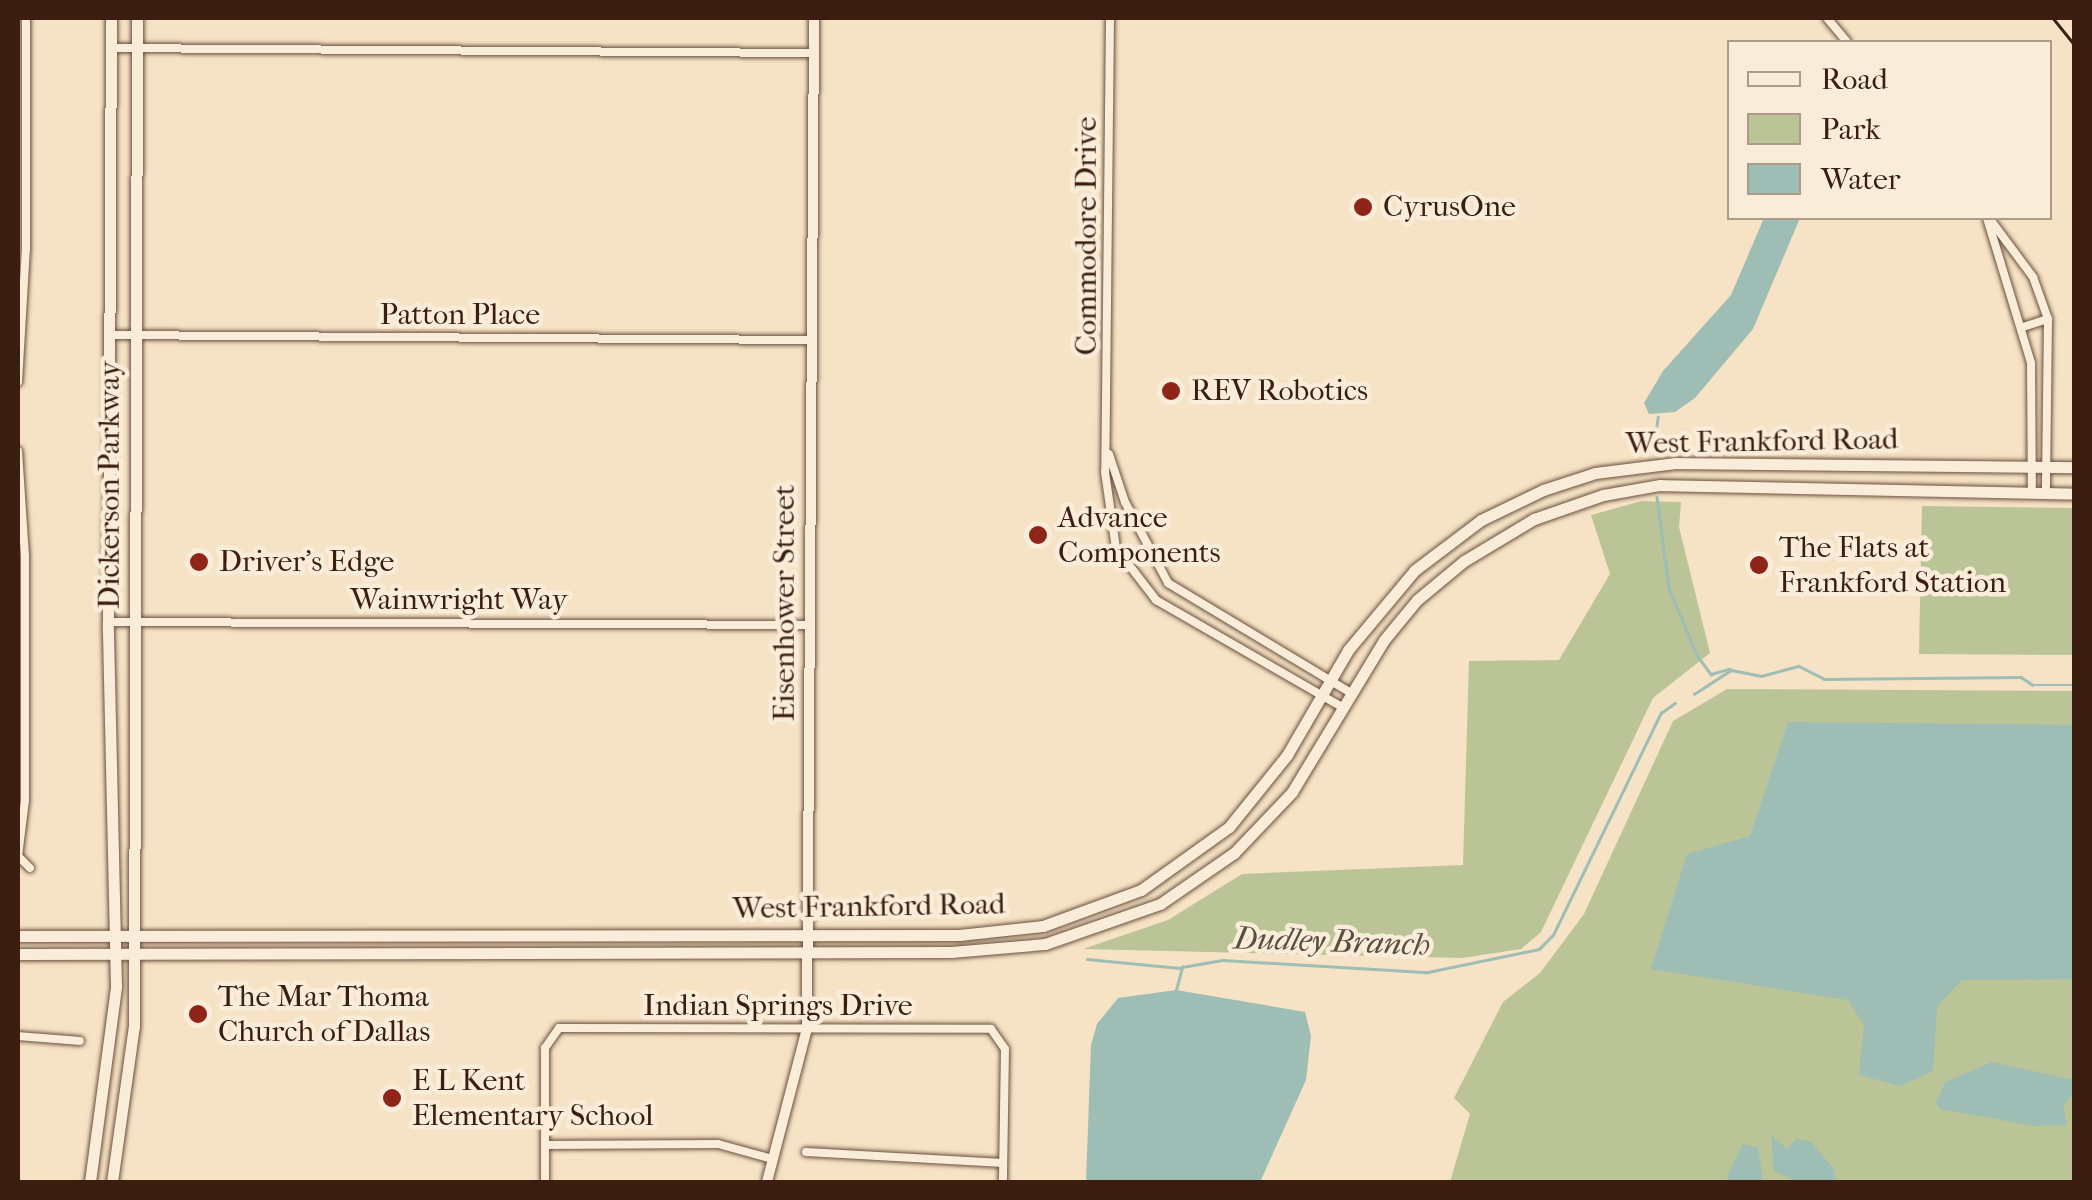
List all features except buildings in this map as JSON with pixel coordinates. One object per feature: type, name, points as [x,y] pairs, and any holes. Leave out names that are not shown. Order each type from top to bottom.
[{"type":"main road","name":"Dickerson Parkway","points":[[90,1182],[94,1122],[112,1048],[114,953],[108,622],[112,18]]},
{"type":"main road","name":"Dickerson Parkway","points":[[112,1182],[116,1124],[131,1059],[136,933],[137,18]]},
{"type":"main road","name":"West Frankford Road","points":[[18,936],[1026,930],[1141,890],[1229,827],[1274,776],[1370,620],[1430,558],[1481,520],[1566,481],[1675,463],[2074,468]]},
{"type":"main road","name":"West Frankford Road","points":[[18,954],[808,953],[1045,944],[1160,904],[1234,853],[1280,808],[1350,693],[1417,600],[1464,561],[1534,518],[1587,500],[1660,485],[2074,494]]},
{"type":"street","points":[[18,382],[26,18]]},
{"type":"street","name":"Eisenhower Street","points":[[767,1182],[796,1088],[807,1028],[814,18]]},
{"type":"street","name":"Commodore Drive","points":[[1110,18],[1108,520],[1122,562],[1156,600],[1342,708]]},
{"type":"street","points":[[1827,18],[1845,40]]},
{"type":"street","points":[[112,48],[813,53]]},
{"type":"street","points":[[1989,220],[2031,363],[2032,493]]},
{"type":"street","points":[[1990,220],[2034,277],[2048,319],[2046,494]]},
{"type":"street","points":[[2023,327],[2048,319]]},
{"type":"street","name":"Patton Place","points":[[109,336],[812,340]]},
{"type":"street","points":[[2031,363],[2050,363]]},
{"type":"street","points":[[18,451],[24,478],[20,617],[25,800],[18,856],[30,868]]},
{"type":"street","name":"Commodore Drive","points":[[1109,454],[1130,512],[1168,583]]},
{"type":"street","points":[[1108,520],[1130,512]]},
{"type":"street","points":[[1156,600],[1168,583],[1350,693]]},
{"type":"street","name":"Wainwright Way","points":[[108,622],[810,625]]},
{"type":"street","name":"Indian Springs Drive","points":[[545,1144],[545,1048],[552,1030],[991,1030],[1002,1036],[1003,1163]]},
{"type":"street","points":[[18,1036],[80,1041]]},
{"type":"street","points":[[545,1182],[545,1144],[688,1142],[772,1159]]},
{"type":"street","points":[[806,1152],[1003,1163],[1003,1182]]},
{"type":"green space","points":[[1642,501],[1681,502],[1679,527],[1710,653],[1653,698],[1541,932],[1521,949],[1462,958],[1083,949],[1168,920],[1242,874],[1463,865],[1469,661],[1559,660],[1610,574],[1591,515]]},
{"type":"green space","points":[[1922,506],[2074,508],[2074,655],[1919,654]]},
{"type":"green space","points":[[1727,689],[2074,691],[2074,1182],[1450,1182],[1470,1114],[1454,1098],[1503,1002],[1540,973],[1584,914],[1673,721]]},
{"type":"water","points":[[1763,220],[1799,220],[1753,329],[1695,398],[1675,412],[1649,414],[1644,403],[1663,371],[1731,295]]},
{"type":"water","points":[[1788,722],[2074,725],[2074,979],[1962,980],[1937,1006],[1933,1071],[1900,1086],[1859,1075],[1864,1025],[1848,1000],[1651,969],[1687,854],[1750,836]]},
{"type":"water","points":[[1176,990],[1305,1012],[1311,1036],[1306,1080],[1260,1182],[1086,1182],[1091,1045],[1097,1024],[1118,998]]},
{"type":"water","points":[[1992,1062],[2074,1080],[2074,1093],[2063,1106],[2067,1125],[2034,1126],[1940,1109],[1936,1103],[1945,1082]]},
{"type":"water","points":[[1771,1135],[1787,1149],[1796,1139],[1811,1142],[1834,1169],[1836,1182],[1797,1182],[1774,1171]]},
{"type":"water","points":[[1743,1144],[1758,1148],[1763,1182],[1731,1182],[1727,1176]]},
{"type":"waterway","points":[[1653,451],[1658,417]]},
{"type":"waterway","points":[[1657,497],[1669,588],[1697,655],[1711,674],[1729,669]]},
{"type":"waterway","name":"Dudley Branch","points":[[1694,694],[1731,670],[1761,676],[1799,666],[1824,679],[2021,677],[2033,685],[2074,685]]},
{"type":"waterway","name":"Dudley Branch","points":[[1176,990],[1182,967],[1223,960],[1428,972],[1539,949],[1553,935],[1661,713],[1675,703]]},
{"type":"waterway","points":[[1087,959],[1180,968]]},
{"type":"tram line","points":[[2053,18],[2074,44]]},
{"type":"place","name":"CyrusOne","points":[[1363,207]]},
{"type":"place","name":"REV Robotics","points":[[1171,391]]},
{"type":"place","name":"Advance Components","points":[[1038,535]]},
{"type":"place","name":"Driver's Edge","points":[[199,562]]},
{"type":"place","name":"The Flats at Frankford Station","points":[[1759,565]]},
{"type":"place","name":"The Mar Thoma Church of Dallas","points":[[198,1014]]},
{"type":"place","name":"E L Kent Elementary School","points":[[392,1098]]}]
